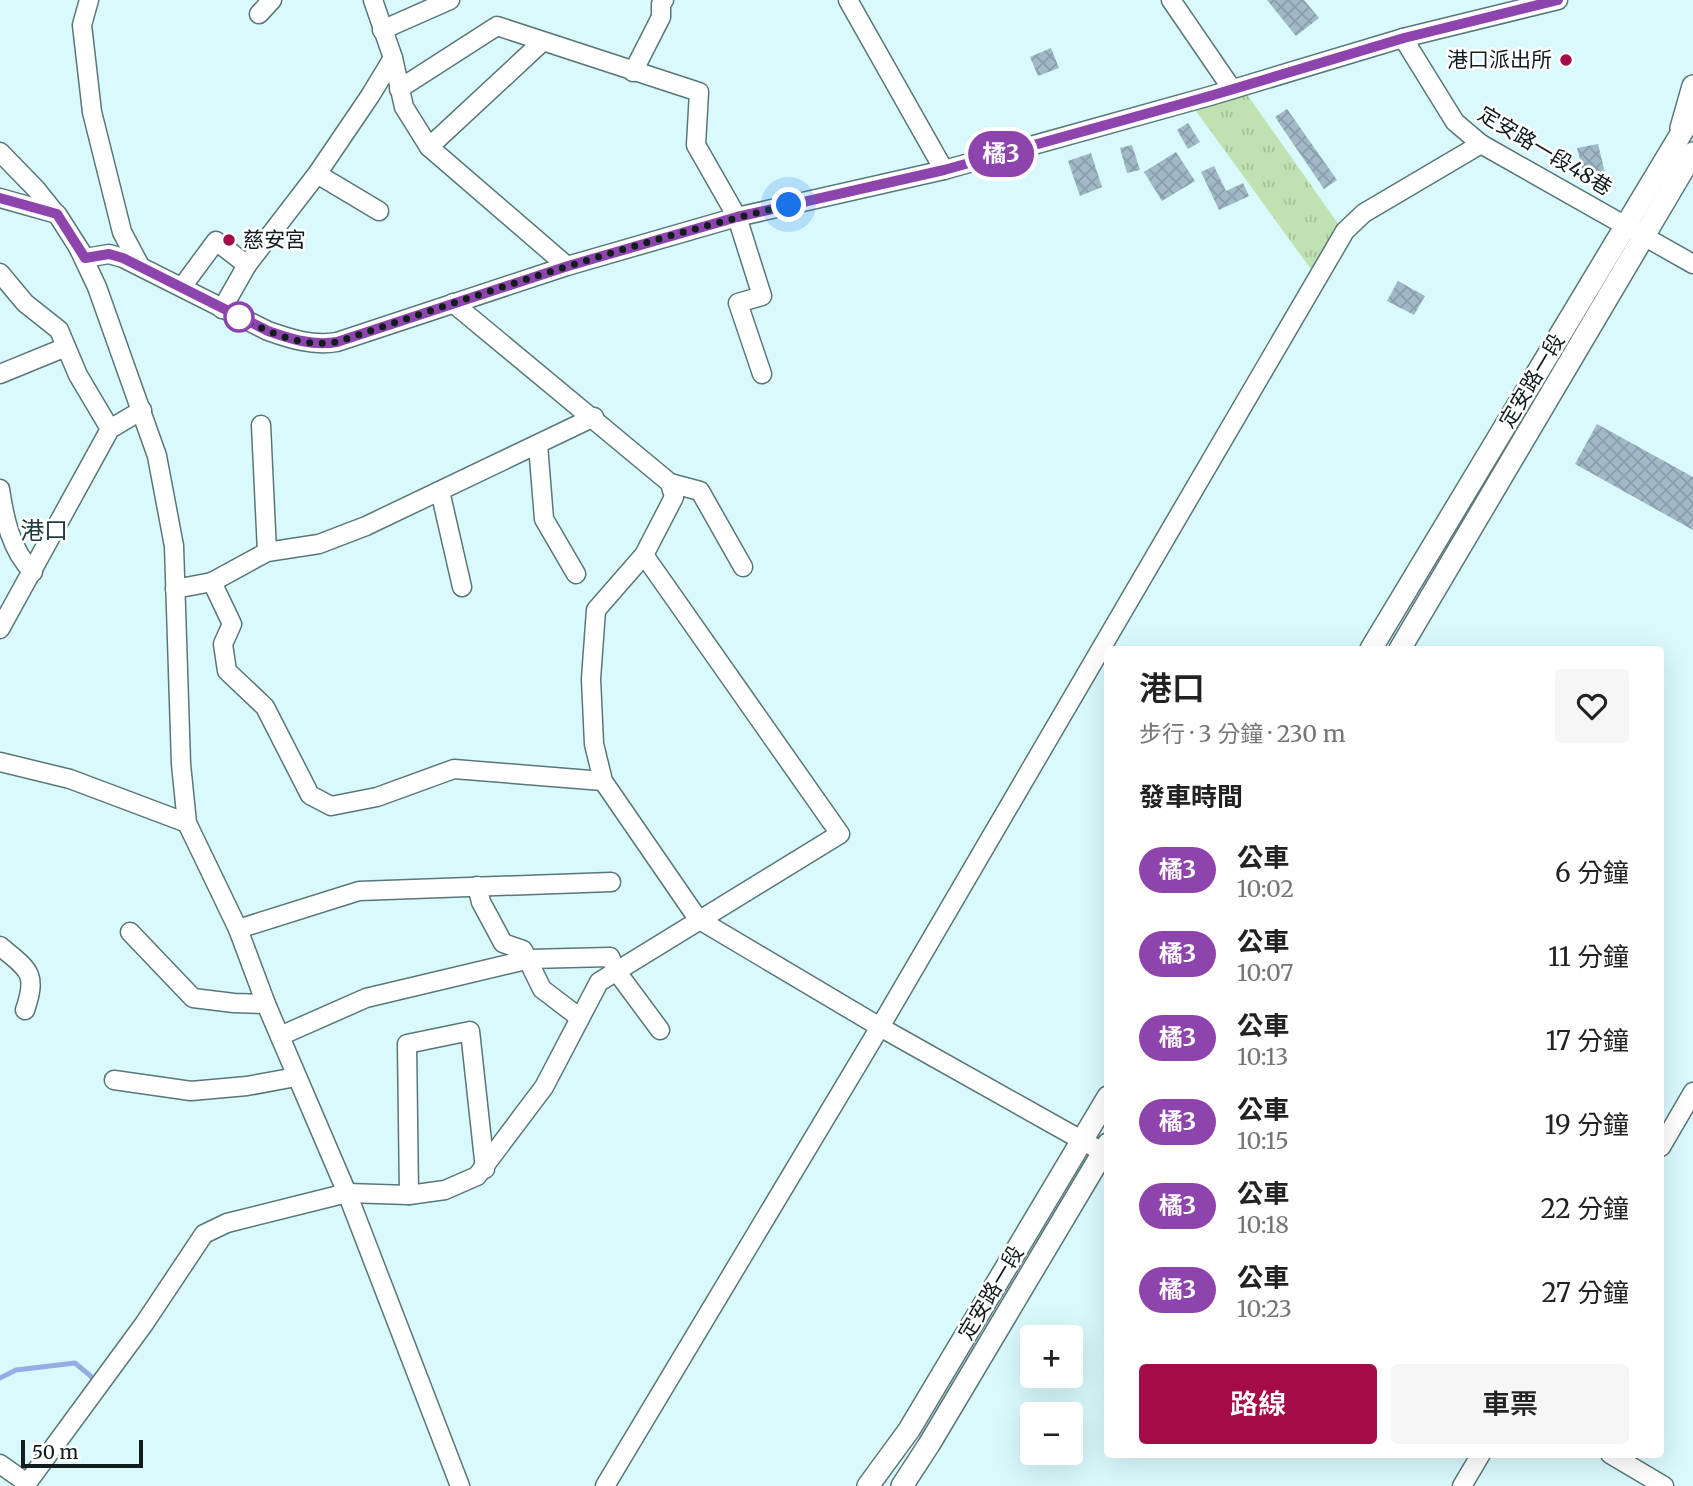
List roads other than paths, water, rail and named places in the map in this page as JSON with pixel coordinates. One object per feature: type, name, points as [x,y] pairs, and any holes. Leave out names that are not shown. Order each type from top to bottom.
[{"type":"main road","points":[[1679,137],[1693,86]]},
{"type":"main road","name":"定安路一段","points":[[1402,646],[1635,230],[1679,137],[1693,114]]},
{"type":"main road","name":"定安路一段","points":[[1373,646],[1635,230],[1693,153]]},
{"type":"main road","name":"定安路一段","points":[[868,1486],[909,1430],[1104,1104]]},
{"type":"main road","name":"定安路一段","points":[[902,1486],[1104,1153]]},
{"type":"street","points":[[89,0],[82,25],[92,112],[121,232],[139,264]]},
{"type":"street","points":[[259,14],[272,0]]},
{"type":"street","points":[[373,0],[393,58],[404,107],[429,147],[568,266]]},
{"type":"street","points":[[382,30],[450,0]]},
{"type":"street","points":[[633,72],[662,17],[664,0]]},
{"type":"street","points":[[848,0],[944,170]]},
{"type":"street","points":[[1171,0],[1232,89]]},
{"type":"street","points":[[85,258],[109,254],[139,264],[222,309],[281,336],[322,344],[337,342],[568,266],[737,217],[944,170],[1404,38],[1558,0]]},
{"type":"street","points":[[399,89],[497,26],[699,92],[696,145],[737,217],[762,296],[738,303],[762,374]]},
{"type":"street","name":"定安路一段48巷","points":[[1404,38],[1455,122],[1481,144],[1693,264]]},
{"type":"street","points":[[429,147],[542,42]]},
{"type":"street","points":[[222,309],[247,265],[317,174],[393,58]]},
{"type":"street","points":[[605,1486],[880,1027],[1345,231],[1364,213],[1481,144]]},
{"type":"street","points":[[0,152],[57,214],[85,258],[142,410],[157,456],[174,546],[181,764],[187,823],[238,929],[296,1077],[347,1193],[460,1486]]},
{"type":"street","points":[[317,174],[379,211]]},
{"type":"street","points":[[0,198],[57,214]]},
{"type":"street","points":[[182,287],[216,241],[247,265]]},
{"type":"street","points":[[0,272],[26,303],[59,330],[78,375],[110,429]]},
{"type":"street","points":[[453,303],[670,482],[700,491],[743,567]]},
{"type":"street","points":[[0,374],[66,347]]},
{"type":"street","points":[[0,629],[110,429],[142,410]]},
{"type":"street","points":[[175,589],[212,582],[267,552],[319,544],[366,526],[594,417]]},
{"type":"street","points":[[261,425],[267,552]]},
{"type":"street","points":[[538,445],[544,519],[576,574]]},
{"type":"street","points":[[670,482],[674,497],[644,555],[596,610],[590,679],[594,744],[603,781],[698,919],[880,1027],[1104,1149]]},
{"type":"street","points":[[0,489],[4,516],[23,562],[33,572]]},
{"type":"street","points":[[440,491],[461,587]]},
{"type":"street","points":[[0,1464],[26,1485],[144,1324],[204,1234],[227,1223],[347,1193],[409,1195],[445,1190],[477,1176],[485,1169],[544,1087],[599,982],[840,834],[644,555]]},
{"type":"street","points":[[212,582],[232,624],[223,644],[227,671],[265,707],[310,795],[331,806],[377,797],[454,769],[603,781]]},
{"type":"street","points":[[0,762],[70,779],[187,823]]},
{"type":"street","points":[[238,929],[359,891],[611,883]]},
{"type":"street","points":[[477,886],[481,902],[503,943],[523,950],[530,959],[542,989],[580,1017]]},
{"type":"street","points":[[130,932],[193,998],[266,1004]]},
{"type":"street","points":[[0,946],[25,967],[32,980],[32,990],[25,1010]]},
{"type":"street","points":[[280,1035],[366,998],[530,959],[610,957],[617,972],[660,1030]]},
{"type":"street","points":[[409,1195],[407,1044],[470,1031],[485,1169]]},
{"type":"street","points":[[114,1080],[191,1091],[247,1086],[296,1077]]},
{"type":"street","points":[[1664,1142],[1693,1092]]},
{"type":"street","points":[[1462,1486],[1479,1458]]},
{"type":"street","points":[[1616,1458],[1664,1486]]},
{"type":"waterway","points":[[0,1378],[16,1370],[75,1363],[93,1378]]},
{"type":"place","name":"港口派出所","points":[[1566,60]]},
{"type":"place","name":"慈安宮","points":[[229,240]]},
{"type":"district","name":"港口","points":[[44,531]]}]
